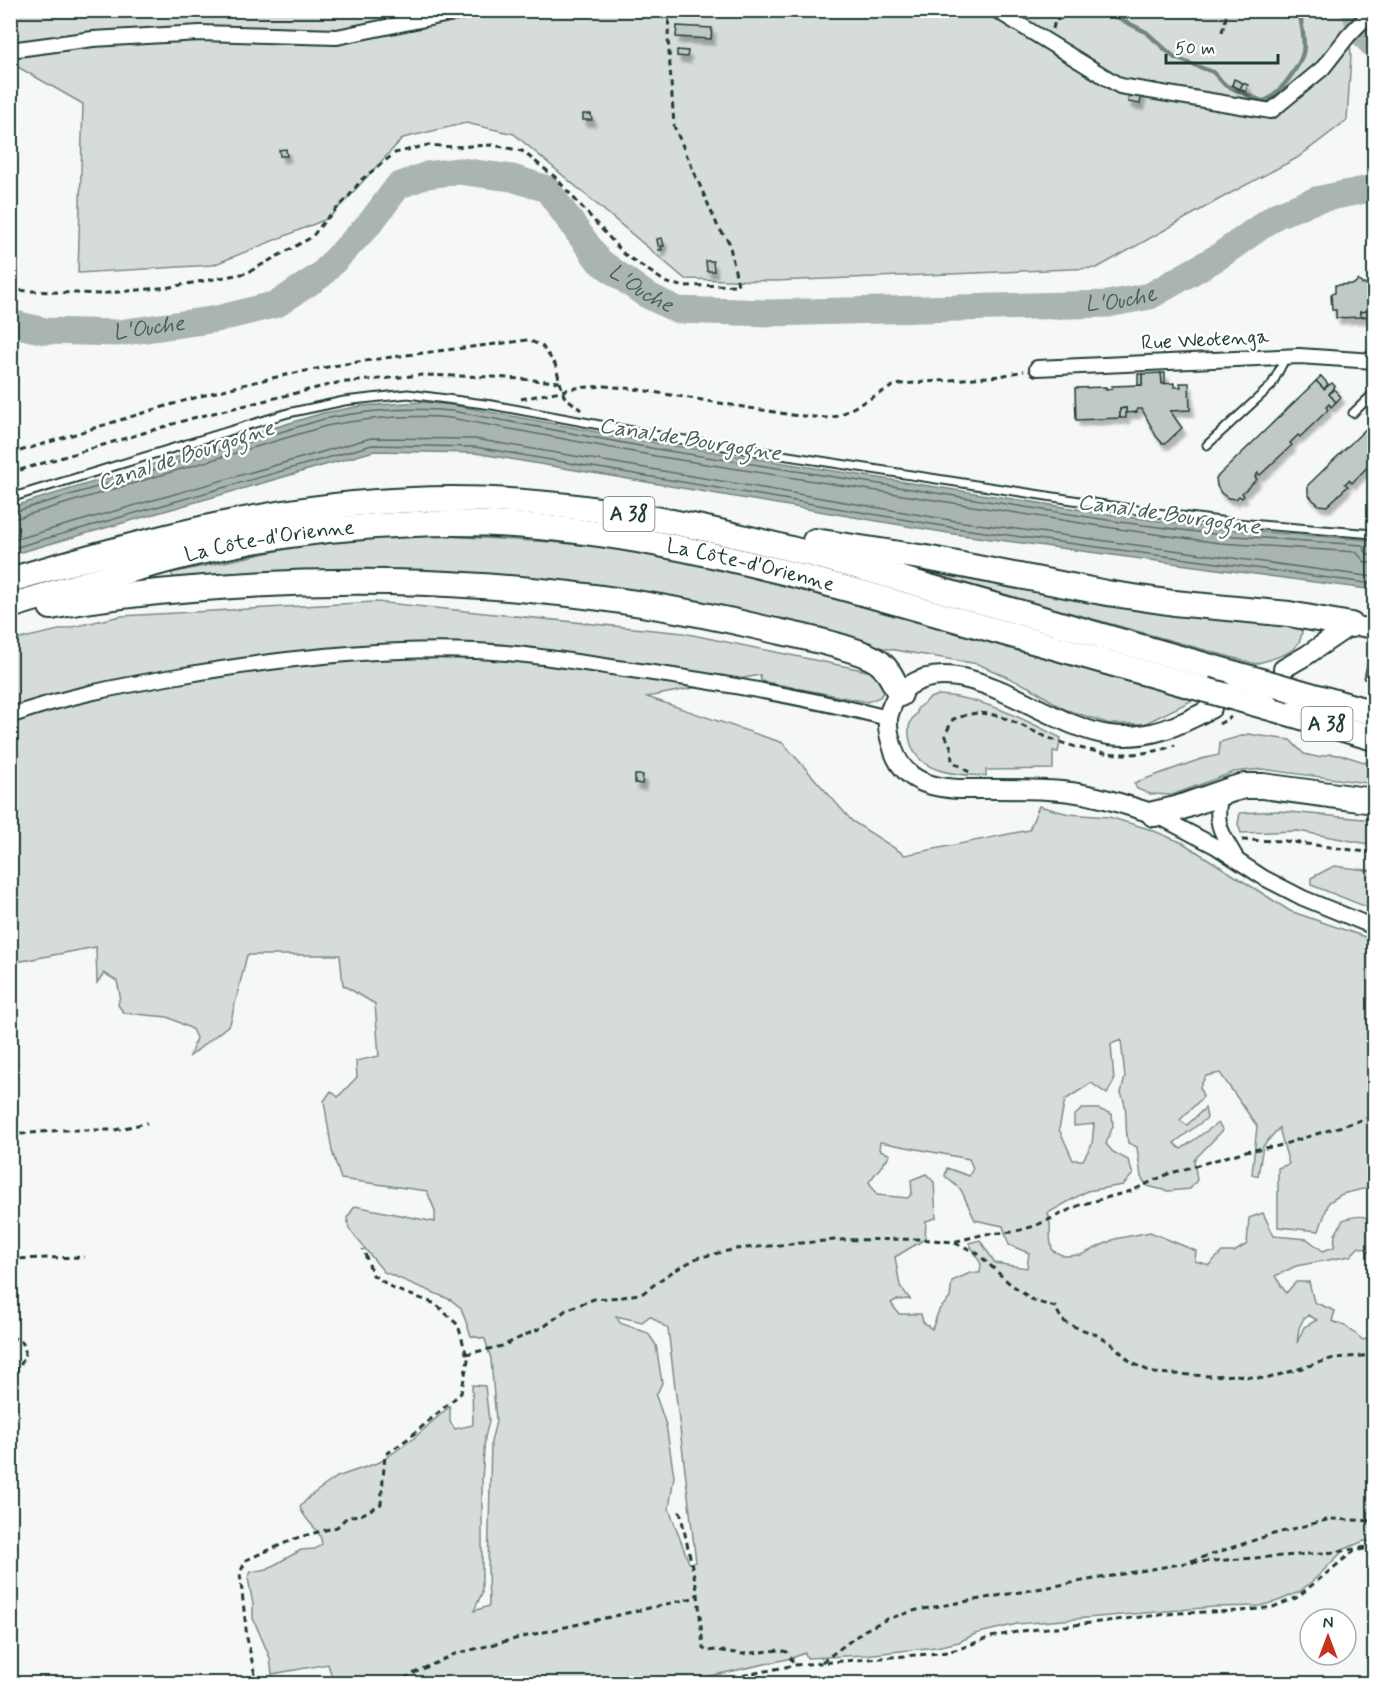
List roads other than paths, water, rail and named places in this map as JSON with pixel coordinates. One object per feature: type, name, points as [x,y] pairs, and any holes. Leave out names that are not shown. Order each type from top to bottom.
[{"type":"highway","name":"La Côte-d'Orienne","points":[[10,580],[177,533],[293,511],[414,500],[503,500],[562,505],[624,513],[731,534],[825,557],[1236,674],[1288,679],[1374,713]]},
{"type":"highway","points":[[624,513],[926,558],[1107,593],[1174,603],[1289,614],[1363,627]]},
{"type":"highway","name":"La Côte-d'Orienne","points":[[10,606],[184,556],[241,543],[298,534],[417,523],[476,523],[534,527],[649,541],[794,574],[1209,699],[1267,707],[1374,738]]},
{"type":"highway","points":[[10,615],[60,605],[160,592],[276,584],[412,583],[541,591],[675,610],[738,622],[852,650],[880,663],[900,694]]},
{"type":"highway","points":[[1154,814],[1245,786],[1263,786],[1374,801]]},
{"type":"main road","points":[[1288,679],[1307,655],[1363,627]]},
{"type":"main road","points":[[1154,814],[1108,800],[1063,791],[951,789],[928,785],[912,776],[897,760],[890,739],[888,717],[893,702],[908,686],[927,677],[959,677],[992,688],[1076,727],[1097,733],[1127,737],[1154,734],[1171,728],[1209,699]]},
{"type":"street","points":[[10,50],[93,39],[200,33],[337,37],[469,10]]},
{"type":"street","points":[[996,10],[1120,86],[1271,111],[1323,68],[1348,36],[1372,11]]},
{"type":"street","name":"Rue Weotenga","points":[[1037,368],[1286,357],[1374,361]]},
{"type":"street","points":[[10,716],[65,698],[220,669],[357,653],[444,651],[515,654],[645,672],[788,695],[888,717]]},
{"type":"street","points":[[1221,793],[1217,816],[1225,839],[1238,861]]},
{"type":"street","points":[[1154,814],[1193,833],[1264,878],[1303,898],[1374,927]]},
{"type":"lane","points":[[1207,445],[1271,386],[1286,357]]},
{"type":"lane","points":[[1353,414],[1374,393]]},
{"type":"lane","points":[[10,498],[288,413],[344,400],[408,394],[492,405],[671,438],[1157,513],[1236,523],[1374,534]]},
{"type":"water","name":"Canal de Bourgogne","points":[[422,402],[452,405],[657,443],[1121,516],[1221,529],[1371,540],[1371,550],[1374,551],[1374,590],[954,534],[475,453],[374,451],[11,555],[11,507],[323,413],[361,406]]},
{"type":"waterway","points":[[1042,10],[1052,14],[1080,10]]},
{"type":"waterway","points":[[1085,10],[1116,17],[1146,32],[1175,58],[1213,72],[1225,85],[1262,101],[1280,89],[1301,59],[1304,43],[1299,10]]},
{"type":"waterway","points":[[1354,10],[1363,34],[1374,46]]},
{"type":"waterway","name":"L'Ouche","points":[[10,323],[45,331],[118,333],[217,319],[277,304],[321,275],[371,222],[398,186],[427,175],[459,171],[512,178],[547,189],[599,261],[645,294],[677,310],[769,313],[1108,304],[1150,296],[1218,257],[1277,215],[1316,200],[1374,188]]}]
